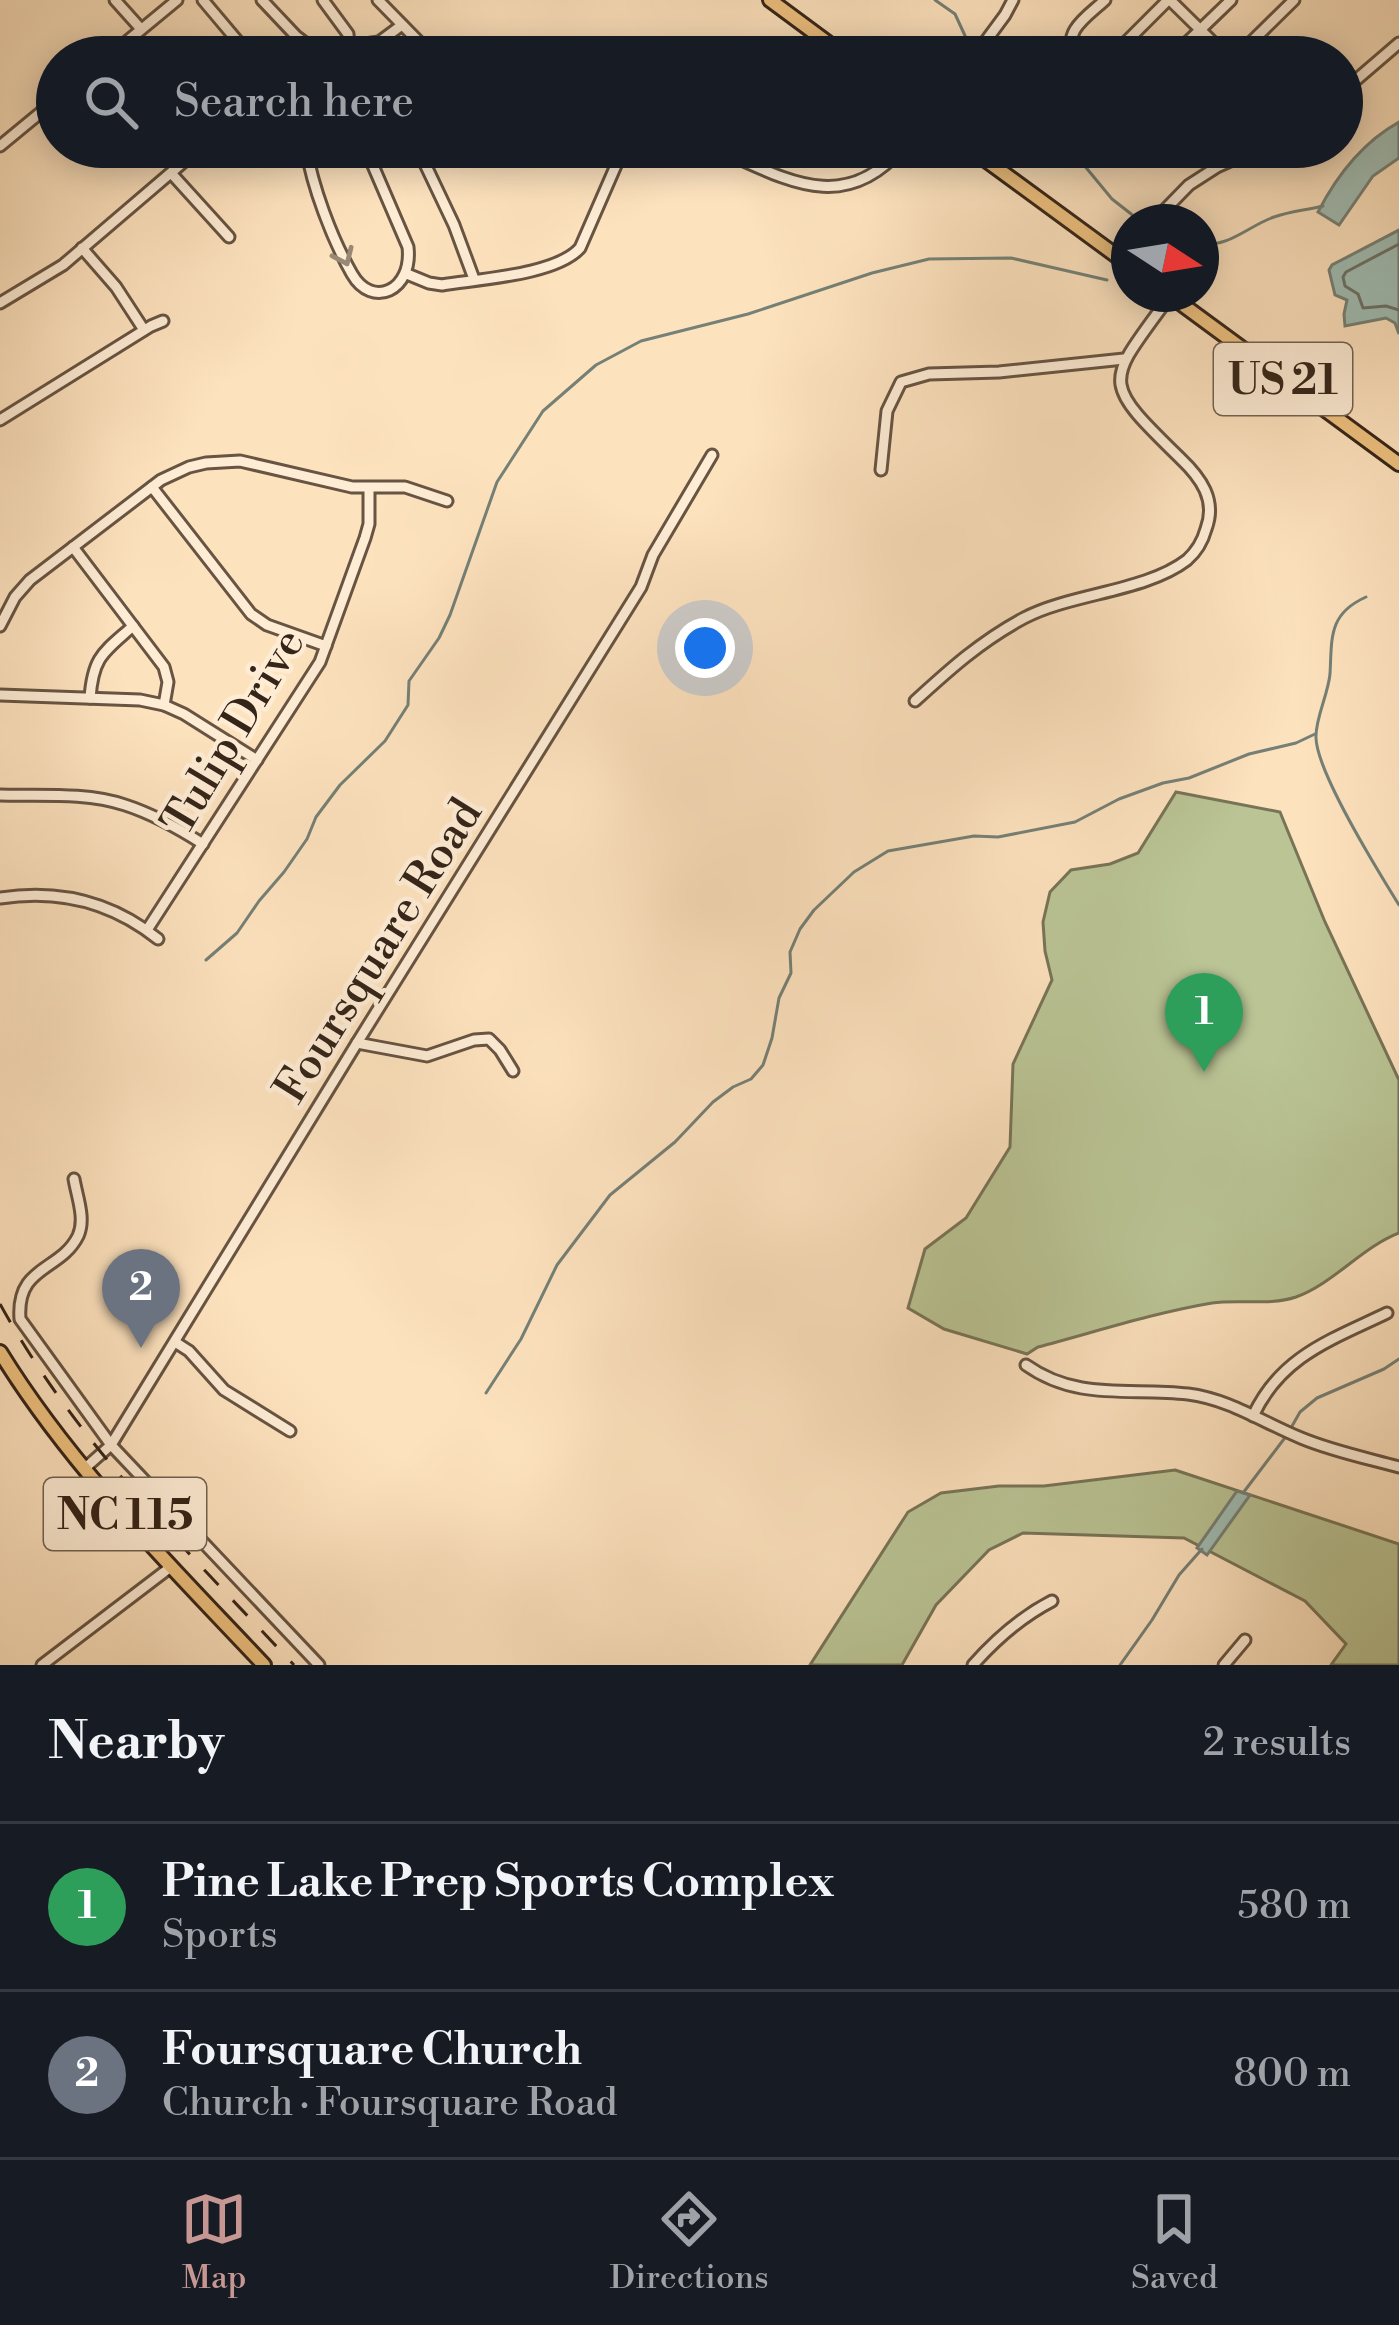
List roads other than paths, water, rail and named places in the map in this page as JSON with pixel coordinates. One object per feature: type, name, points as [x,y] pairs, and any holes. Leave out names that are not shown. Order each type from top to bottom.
[{"type":"main road","points":[[770,0],[819,36]]},
{"type":"main road","points":[[997,168],[1111,252]]},
{"type":"main road","name":"US 21","points":[[1192,312],[1399,464]]},
{"type":"main road","name":"NC 115","points":[[0,1352],[84,1469],[264,1665]]},
{"type":"street","points":[[115,0],[141,29]]},
{"type":"street","points":[[132,36],[177,0]]},
{"type":"street","points":[[203,0],[233,36]]},
{"type":"street","points":[[262,0],[299,36]]},
{"type":"street","points":[[323,0],[348,36]]},
{"type":"street","points":[[378,0],[413,36]]},
{"type":"street","points":[[989,36],[1013,0]]},
{"type":"street","points":[[1072,36],[1105,0]]},
{"type":"street","points":[[1132,36],[1169,0],[1208,36]]},
{"type":"street","points":[[1193,36],[1231,0]]},
{"type":"street","points":[[1255,36],[1294,0]]},
{"type":"street","points":[[387,36],[402,25]]},
{"type":"street","points":[[1363,74],[1399,43]]},
{"type":"street","points":[[0,146],[36,116]]},
{"type":"street","points":[[0,303],[62,265],[176,168]]},
{"type":"street","points":[[311,168],[318,196],[353,276],[369,290],[382,292],[392,290],[407,274],[410,263],[374,168]]},
{"type":"street","points":[[427,168],[474,279]]},
{"type":"street","points":[[407,274],[442,285],[549,267],[571,258],[580,248],[615,168]]},
{"type":"street","points":[[761,168],[800,185],[827,187],[848,185],[881,168]]},
{"type":"street","points":[[1171,204],[1215,168]]},
{"type":"street","points":[[171,172],[229,237]]},
{"type":"street","points":[[82,248],[116,286],[144,330]]},
{"type":"street","points":[[915,701],[976,646],[1028,616],[1147,580],[1188,559],[1202,541],[1211,516],[1208,492],[1127,403],[1118,377],[1124,359],[1157,312]]},
{"type":"street","points":[[0,420],[163,321]]},
{"type":"street","points":[[881,470],[887,411],[901,382],[929,374],[1124,359]]},
{"type":"street","name":"Foursquare Road","points":[[84,1469],[111,1445],[175,1342],[641,587],[653,555],[712,455]]},
{"type":"street","points":[[0,626],[30,580],[152,487],[189,467],[240,461],[352,487],[405,487],[447,501]]},
{"type":"street","points":[[152,487],[251,614],[266,625],[326,646]]},
{"type":"street","name":"Tulip Drive","points":[[147,930],[320,662],[369,524],[369,488]]},
{"type":"street","points":[[73,547],[164,667],[168,682],[164,705]]},
{"type":"street","points":[[90,698],[95,664],[133,626]]},
{"type":"street","points":[[0,695],[164,705],[257,760]]},
{"type":"street","points":[[0,795],[124,804],[203,844]]},
{"type":"street","points":[[0,898],[76,898],[113,910],[158,939]]},
{"type":"street","points":[[356,1043],[427,1056],[489,1039],[513,1071]]},
{"type":"street","points":[[74,1179],[81,1217],[78,1237],[29,1280],[19,1306],[20,1319],[111,1445],[319,1665]]},
{"type":"street","points":[[1253,1416],[1277,1377],[1294,1362],[1387,1313]]},
{"type":"street","points":[[175,1342],[224,1390],[290,1431]]},
{"type":"street","points":[[1026,1365],[1047,1378],[1077,1387],[1212,1399],[1314,1443],[1399,1467]]},
{"type":"street","points":[[41,1665],[172,1566]]},
{"type":"street","points":[[973,1665],[1012,1627],[1052,1601]]},
{"type":"street","points":[[1224,1665],[1245,1640]]},
{"type":"water","points":[[1399,122],[1399,158],[1373,176],[1339,225],[1318,212],[1347,168],[1363,168],[1363,150]]},
{"type":"water","points":[[1399,230],[1399,334],[1395,323],[1386,318],[1345,326],[1347,300],[1335,295],[1329,270]]},
{"type":"water","points":[[1237,1491],[1250,1495],[1207,1555],[1197,1548]]},
{"type":"waterway","points":[[935,0],[955,14],[965,36]]},
{"type":"waterway","points":[[1086,168],[1118,204]]},
{"type":"waterway","points":[[1219,242],[1274,217],[1323,206]]},
{"type":"waterway","points":[[206,960],[237,933],[284,872],[340,785],[385,741],[408,705],[409,681],[450,615],[497,482],[543,411],[596,365],[641,341],[929,259],[1011,258],[1107,280]]},
{"type":"waterway","points":[[1366,597],[1345,611],[1334,628],[1329,682],[1316,738],[1337,797],[1399,905]]},
{"type":"waterway","points":[[486,1393],[521,1339],[557,1265],[610,1195],[675,1142],[713,1102],[751,1079],[763,1065],[779,998],[791,973],[790,952],[800,929],[854,872],[888,851],[1075,822],[1119,799],[1315,734]]},
{"type":"waterway","points":[[1243,1493],[1300,1412],[1317,1398],[1399,1359]]},
{"type":"waterway","points":[[1120,1665],[1179,1575],[1202,1549]]},
{"type":"railway","points":[[0,1304],[98,1449],[294,1665]]},
{"type":"place","name":"Pine Lake Prep Sports Complex","points":[[1204,1072]]},
{"type":"place","name":"Foursquare Church","points":[[141,1348]]}]
